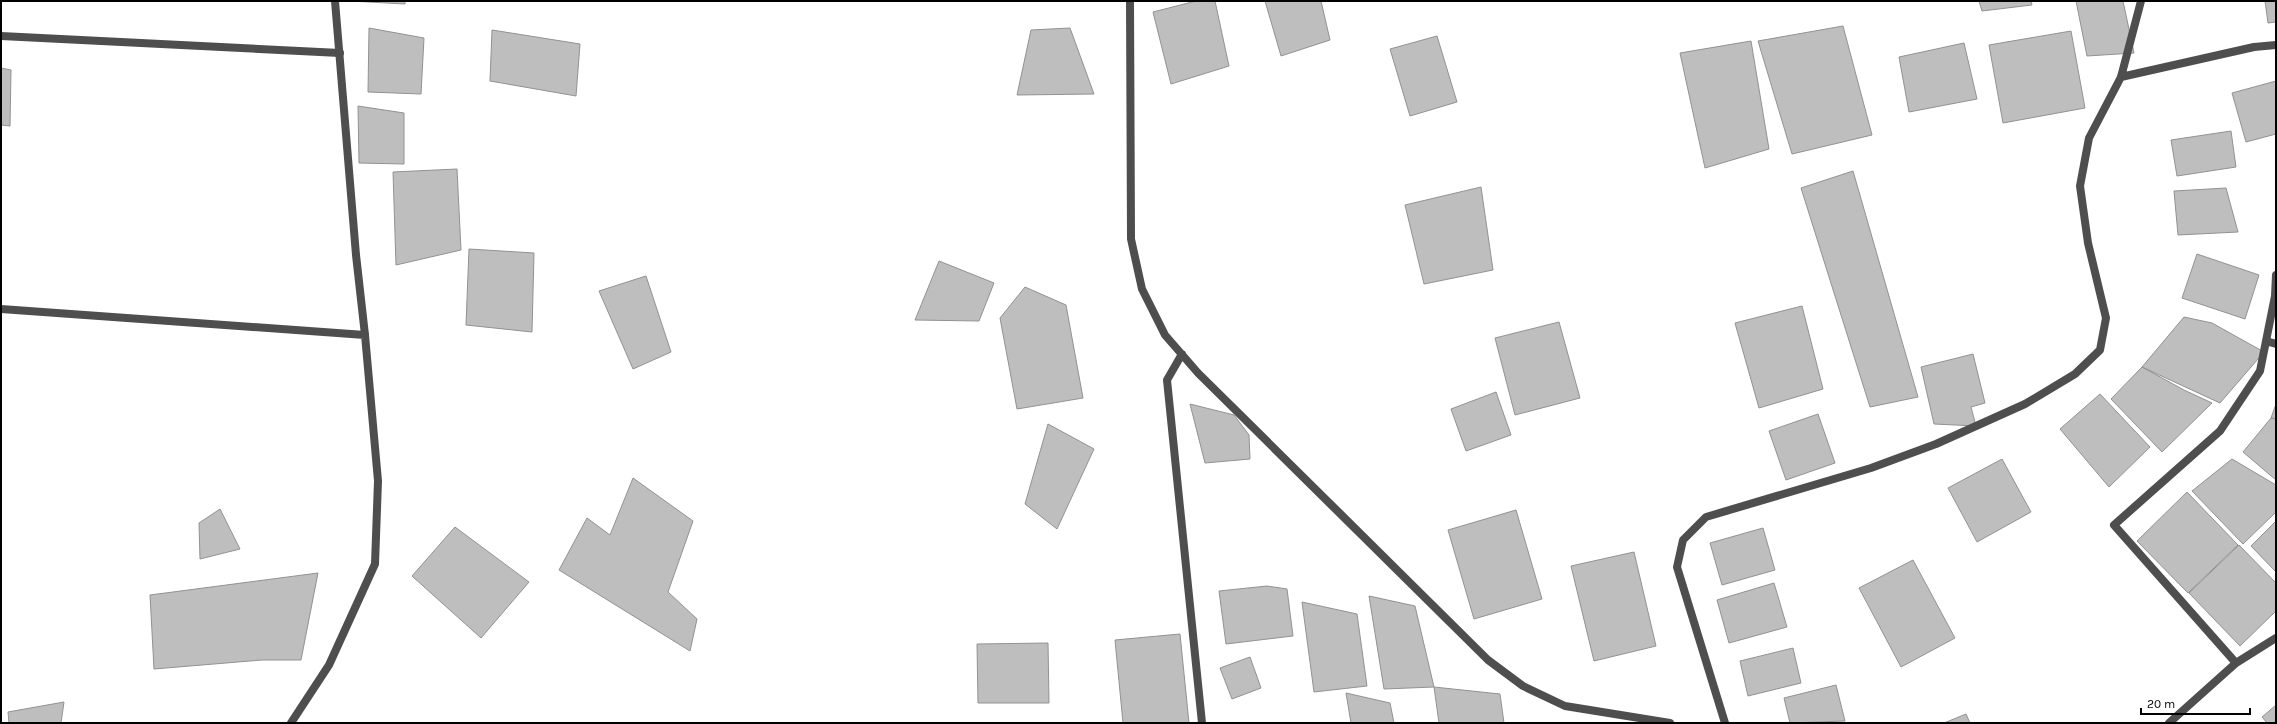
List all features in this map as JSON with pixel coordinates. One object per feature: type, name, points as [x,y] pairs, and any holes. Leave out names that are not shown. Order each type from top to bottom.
[{"type":"street","points":[[291,723],[329,665],[375,564],[378,482],[365,335],[356,255],[335,1]]},
{"type":"street","points":[[1130,1],[1131,239],[1142,289],[1165,334],[1231,406],[1488,660],[1523,686],[1565,706],[1670,723]]},
{"type":"street","points":[[1725,723],[1677,567],[1683,540],[1706,517],[1871,468],[1936,444],[2025,404],[2075,374],[2100,350],[2106,318],[2088,243],[2080,186],[2089,138],[2121,77],[2141,1]]},
{"type":"street","points":[[1,36],[340,53]]},
{"type":"street","points":[[2121,77],[2254,47],[2276,45]]},
{"type":"street","points":[[2236,663],[2114,525],[2220,431],[2260,371],[2275,296],[2276,275]]},
{"type":"street","points":[[1,309],[365,335]]},
{"type":"street","points":[[2266,341],[2276,344]]},
{"type":"street","points":[[1182,354],[1167,380],[1202,723]]},
{"type":"street","points":[[2170,723],[2236,663],[2276,638]]},
{"type":"building","points":[[350,1],[405,1],[405,4]]},
{"type":"building","points":[[1196,1],[1215,1],[1229,66],[1171,84],[1153,12]]},
{"type":"building","points":[[1265,1],[1321,1],[1330,40],[1281,56]]},
{"type":"building","points":[[1979,1],[2031,1],[2032,5],[1982,11]]},
{"type":"building","points":[[2076,1],[2123,1],[2134,53],[2087,56]]},
{"type":"building","points":[[2265,1],[2276,1],[2276,22],[2268,23]]},
{"type":"building","points":[[1843,26],[1872,135],[1792,154],[1758,41]]},
{"type":"building","points":[[369,28],[424,38],[421,94],[368,92]]},
{"type":"building","points":[[1070,28],[1094,94],[1017,95],[1031,30]]},
{"type":"building","points":[[492,30],[580,44],[576,96],[490,81]]},
{"type":"building","points":[[2071,31],[2085,108],[2003,123],[1989,45]]},
{"type":"building","points":[[1437,36],[1457,102],[1410,116],[1390,49]]},
{"type":"building","points":[[1751,41],[1769,149],[1705,168],[1680,53]]},
{"type":"building","points":[[1964,43],[1977,99],[1909,112],[1899,57]]},
{"type":"building","points":[[1,68],[11,70],[10,126],[1,125]]},
{"type":"building","points":[[2276,81],[2276,134],[2246,142],[2232,93]]},
{"type":"building","points":[[358,106],[404,113],[404,164],[359,163]]},
{"type":"building","points":[[2231,131],[2236,167],[2177,176],[2171,140]]},
{"type":"building","points":[[457,169],[461,250],[396,265],[393,172]]},
{"type":"building","points":[[1853,171],[1918,397],[1870,407],[1801,188]]},
{"type":"building","points":[[1481,187],[1493,270],[1424,284],[1405,205]]},
{"type":"building","points":[[2226,188],[2238,232],[2178,235],[2174,191]]},
{"type":"building","points":[[469,249],[534,253],[532,332],[466,325]]},
{"type":"building","points":[[2197,254],[2259,275],[2245,319],[2182,298]]},
{"type":"building","points":[[939,261],[994,283],[979,321],[915,320]]},
{"type":"building","points":[[646,276],[671,352],[633,369],[599,291]]},
{"type":"building","points":[[1025,287],[1066,305],[1083,398],[1017,409],[1000,318]]},
{"type":"building","points":[[1802,306],[1823,389],[1759,408],[1735,323]]},
{"type":"building","points":[[2184,317],[2212,323],[2264,352],[2220,403],[2142,367]]},
{"type":"building","points":[[1559,322],[1580,398],[1515,415],[1495,338]]},
{"type":"building","points":[[1973,354],[1985,403],[1971,407],[1976,426],[1934,424],[1921,367]]},
{"type":"building","points":[[2142,367],[2184,390],[2212,403],[2162,452],[2111,399]]},
{"type":"building","points":[[1496,392],[1511,435],[1466,451],[1451,409]]},
{"type":"building","points":[[2100,394],[2150,447],[2109,487],[2060,429]]},
{"type":"building","points":[[1190,404],[1234,415],[1249,435],[1250,459],[1205,463]]},
{"type":"building","points":[[2276,404],[2276,419],[2271,418]]},
{"type":"building","points":[[1818,414],[1835,463],[1786,480],[1769,431]]},
{"type":"building","points":[[2271,418],[2276,419],[2276,480],[2243,452]]},
{"type":"building","points":[[1048,424],[1094,449],[1057,529],[1025,504]]},
{"type":"building","points":[[2002,459],[2031,512],[1977,542],[1948,488]]},
{"type":"building","points":[[2232,459],[2276,485],[2276,512],[2243,544],[2192,491]]},
{"type":"building","points":[[633,478],[693,521],[668,592],[697,619],[690,651],[559,570],[587,518],[610,535]]},
{"type":"building","points":[[2187,492],[2238,545],[2188,593],[2137,541]]},
{"type":"building","points":[[220,509],[240,549],[200,559],[199,523]]},
{"type":"building","points":[[1516,510],[1542,599],[1474,619],[1448,530]]},
{"type":"building","points":[[2276,521],[2276,572],[2251,546]]},
{"type":"building","points":[[455,527],[529,582],[481,638],[412,576]]},
{"type":"building","points":[[1763,528],[1775,570],[1722,585],[1710,543]]},
{"type":"building","points":[[2239,545],[2276,583],[2276,611],[2240,646],[2189,593]]},
{"type":"building","points":[[1634,552],[1656,646],[1594,661],[1571,566]]},
{"type":"building","points":[[1913,560],[1955,638],[1901,667],[1859,588]]},
{"type":"building","points":[[318,573],[301,660],[262,660],[154,669],[150,595]]},
{"type":"building","points":[[1774,583],[1787,627],[1729,643],[1717,600]]},
{"type":"building","points":[[1267,586],[1287,589],[1293,636],[1226,644],[1219,591]]},
{"type":"building","points":[[1369,596],[1415,606],[1434,687],[1384,689]]},
{"type":"building","points":[[1302,602],[1357,614],[1367,686],[1314,692]]},
{"type":"building","points":[[1180,634],[1189,723],[1123,723],[1115,640]]},
{"type":"building","points":[[1048,643],[1049,703],[978,703],[977,644]]},
{"type":"building","points":[[1793,648],[1801,683],[1748,696],[1740,661]]},
{"type":"building","points":[[1250,657],[1261,688],[1232,699],[1220,668]]},
{"type":"building","points":[[1836,685],[1845,721],[1790,723],[1784,698]]},
{"type":"building","points":[[1434,687],[1500,694],[1504,723],[1439,723]]},
{"type":"building","points":[[1346,693],[1390,703],[1394,723],[1351,723]]},
{"type":"building","points":[[64,702],[61,723],[9,723],[8,712]]},
{"type":"building","points":[[2276,705],[2276,723],[2267,723],[2262,717]]},
{"type":"building","points":[[1966,714],[1970,723],[1944,723]]}]
